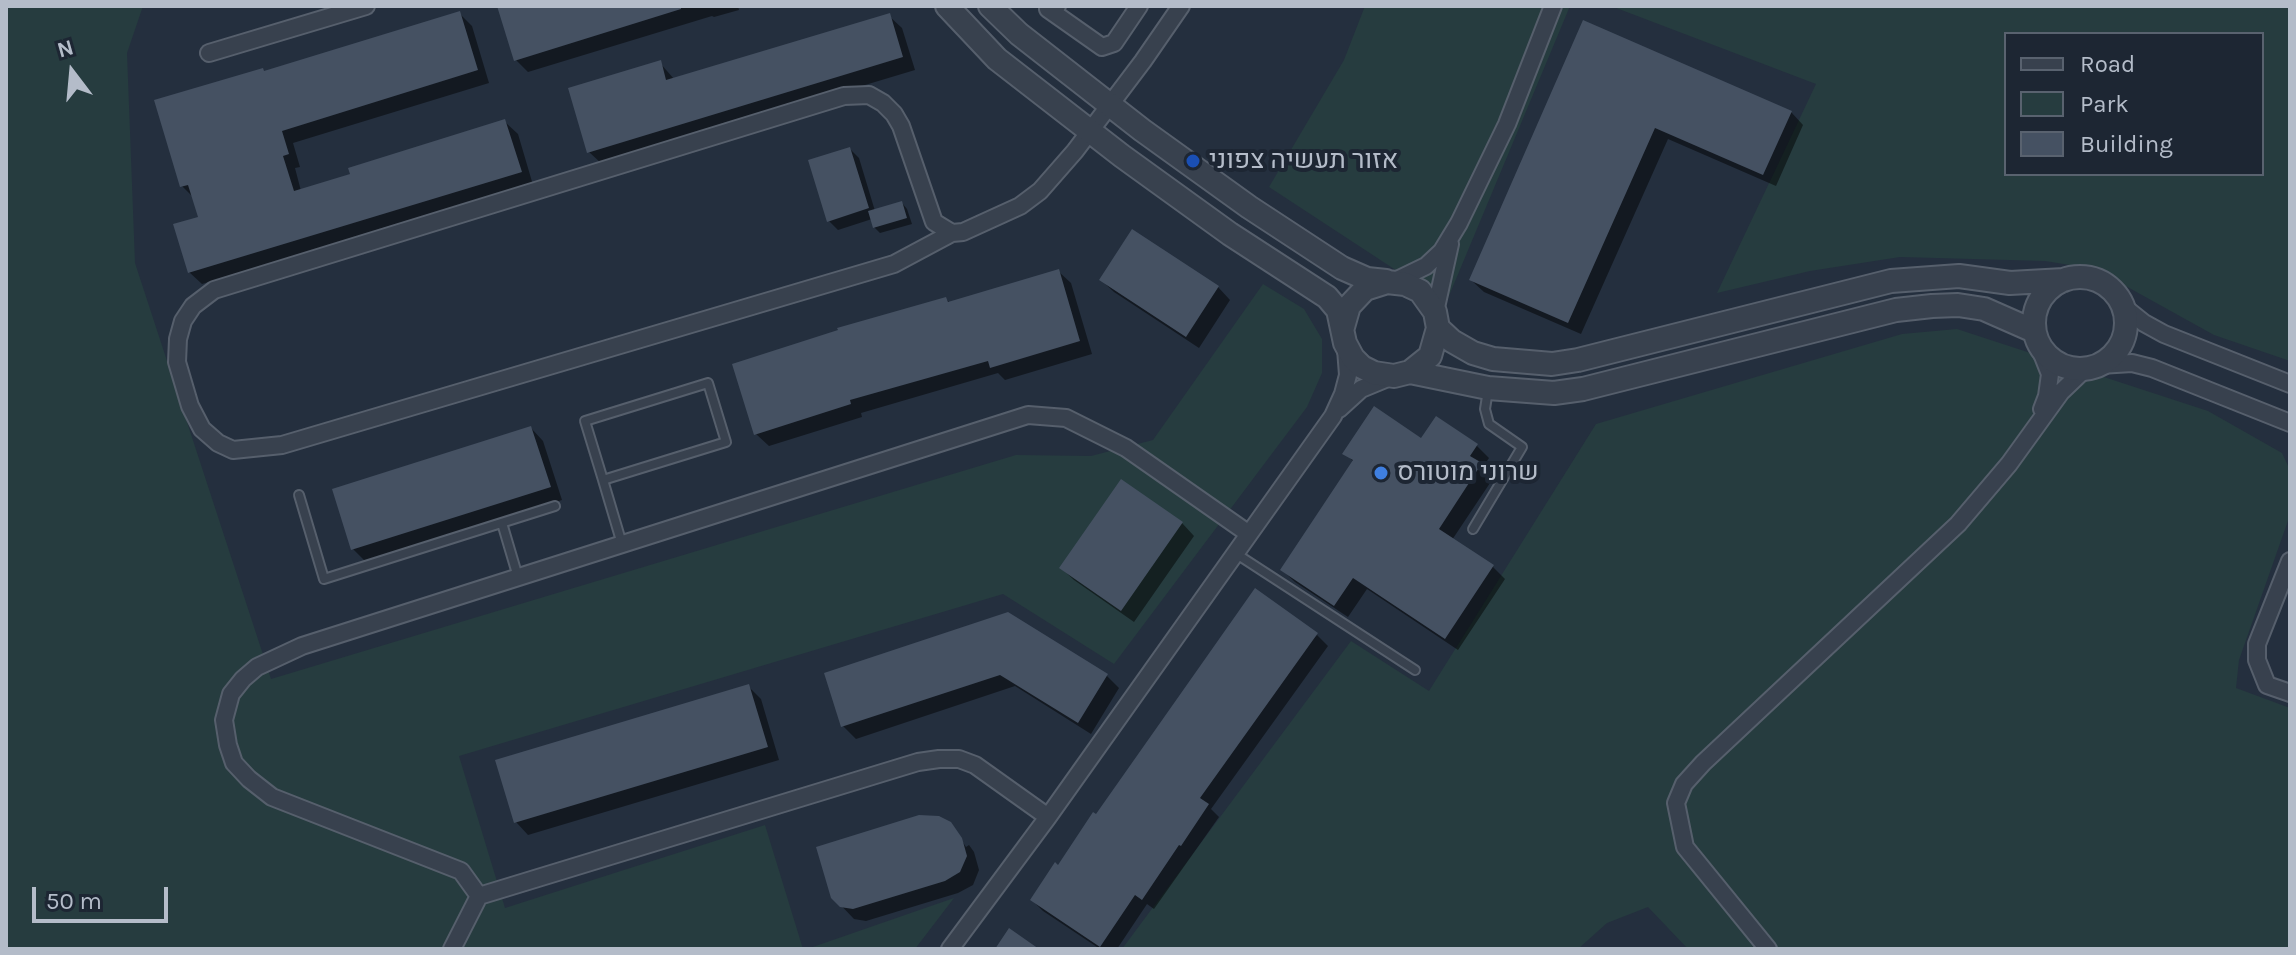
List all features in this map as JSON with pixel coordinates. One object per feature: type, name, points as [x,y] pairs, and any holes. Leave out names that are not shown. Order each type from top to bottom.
[{"type":"street","points":[[209,53],[339,10],[366,6]]},
{"type":"street","points":[[947,6],[997,59],[1089,131],[1230,234],[1327,297],[1338,310],[1348,375],[1333,416]]},
{"type":"street","points":[[990,6],[1019,34],[1108,104],[1249,207],[1342,268],[1367,279],[1405,284],[1420,291],[1452,341],[1473,353],[1493,359],[1552,364],[1593,357],[1891,281],[1959,276],[2010,283],[2080,277],[2103,283],[2116,294],[2124,307],[2164,334],[2290,384]]},
{"type":"street","points":[[1057,6],[1048,9],[1102,47],[1114,43],[1139,6]]},
{"type":"street","points":[[1553,6],[1483,178],[1442,251],[1426,266],[1365,289],[1349,306],[1344,335],[1353,358],[1362,367],[1374,373],[1554,393],[1583,389],[1896,310],[1958,305],[1984,309],[2009,318],[2037,338],[2050,358],[2068,368],[2132,363],[2152,368],[2290,423]]},
{"type":"street","points":[[952,233],[934,222],[894,114],[869,95],[844,96],[214,290],[193,306],[183,321],[177,362],[190,406],[202,429],[218,443],[233,450],[271,447],[894,264],[952,233],[979,226],[1020,206],[1040,191],[1143,61],[1175,8]]},
{"type":"street","points":[[950,949],[1048,817],[1333,416],[1361,389],[1402,374],[1430,356],[1441,276],[1452,235]]},
{"type":"street","points":[[2038,422],[2047,396],[2050,374],[2037,338],[2035,315],[2040,300],[2050,288],[2064,280]]},
{"type":"street","points":[[1768,949],[1685,847],[1676,803],[1684,784],[1958,524],[2009,464],[2061,392],[2115,353],[2124,339],[2127,323],[2124,307]]},
{"type":"street","points":[[479,896],[461,871],[272,797],[249,779],[234,763],[224,720],[231,694],[257,667],[302,646],[1028,415],[1066,418],[1126,448],[1249,534]]},
{"type":"street","points":[[2290,561],[2257,644],[2257,660],[2267,685],[2290,693]]},
{"type":"street","points":[[452,949],[479,896],[918,762],[959,759],[975,765],[1048,817]]},
{"type":"lane","points":[[603,480],[726,442],[708,383],[585,421],[622,544]]},
{"type":"lane","points":[[1473,529],[1522,447],[1489,424],[1485,409],[1488,388]]},
{"type":"lane","points":[[299,495],[324,579],[555,506]]},
{"type":"lane","points":[[502,523],[518,577]]},
{"type":"lane","points":[[1235,553],[1415,670]]},
{"type":"green space","points":[[6,6],[143,6],[127,53],[135,263],[271,679],[1016,455],[1091,456],[1153,440],[1263,284],[1304,309],[1322,339],[1322,373],[1307,407],[1114,664],[1003,594],[459,756],[505,908],[765,825],[803,949],[6,949]]},
{"type":"green space","points":[[1365,6],[1570,6],[1446,303],[1269,187],[1344,60]]},
{"type":"green space","points":[[1611,6],[2290,6],[2290,361],[2214,335],[2095,269],[2045,261],[1900,257],[1810,271],[1717,293],[1816,84]]},
{"type":"green space","points":[[1957,329],[2208,411],[2282,453],[2290,470],[2290,515],[2239,660],[2236,688],[2290,708],[2290,949],[1688,949],[1648,907],[1607,923],[1578,949],[1122,949],[1351,641],[1429,691],[1596,424],[1902,334]]},
{"type":"green space","points":[[954,898],[915,949],[807,949]]},
{"type":"building","points":[[497,6],[681,6],[681,9],[514,61]]},
{"type":"building","points":[[460,11],[478,70],[282,131],[289,154],[283,156],[294,191],[350,174],[348,168],[505,119],[522,172],[188,273],[173,224],[198,217],[188,185],[180,187],[154,100],[263,68],[264,71]]},
{"type":"building","points":[[890,13],[903,57],[587,153],[568,88],[661,60],[666,80]]},
{"type":"building","points":[[1583,20],[1792,111],[1763,175],[1655,128],[1568,323],[1469,280]]},
{"type":"building","points":[[850,147],[869,208],[827,222],[808,160]]},
{"type":"building","points":[[902,201],[907,218],[873,228],[868,211]]},
{"type":"building","points":[[1132,229],[1219,286],[1186,337],[1099,280]]},
{"type":"building","points":[[1059,269],[1080,341],[990,368],[988,361],[850,400],[851,404],[754,435],[732,364],[837,328],[946,297],[948,302]]},
{"type":"building","points":[[1374,406],[1421,438],[1436,416],[1478,444],[1470,456],[1482,463],[1439,529],[1494,565],[1445,639],[1353,578],[1334,606],[1280,570],[1353,460],[1342,454]]},
{"type":"building","points":[[531,426],[551,487],[351,550],[332,489]]},
{"type":"building","points":[[1121,479],[1183,522],[1121,611],[1059,568]]},
{"type":"building","points":[[1255,588],[1318,633],[1200,798],[1209,804],[1181,846],[1142,900],[1135,895],[1100,947],[1030,900],[1093,812],[1096,814]]},
{"type":"building","points":[[1008,612],[1108,674],[1078,723],[1000,675],[841,727],[824,673]]},
{"type":"building","points":[[749,684],[768,747],[514,823],[495,760]]},
{"type":"building","points":[[919,815],[939,816],[951,822],[962,838],[967,856],[960,872],[945,881],[853,909],[840,907],[831,898],[816,847]]},
{"type":"building","points":[[1009,928],[1039,949],[995,949]]},
{"type":"place","name":"אזור תעשיה צפוני","points":[[1193,161]]},
{"type":"place","name":"שרוני מוטורס","points":[[1381,473]]}]
